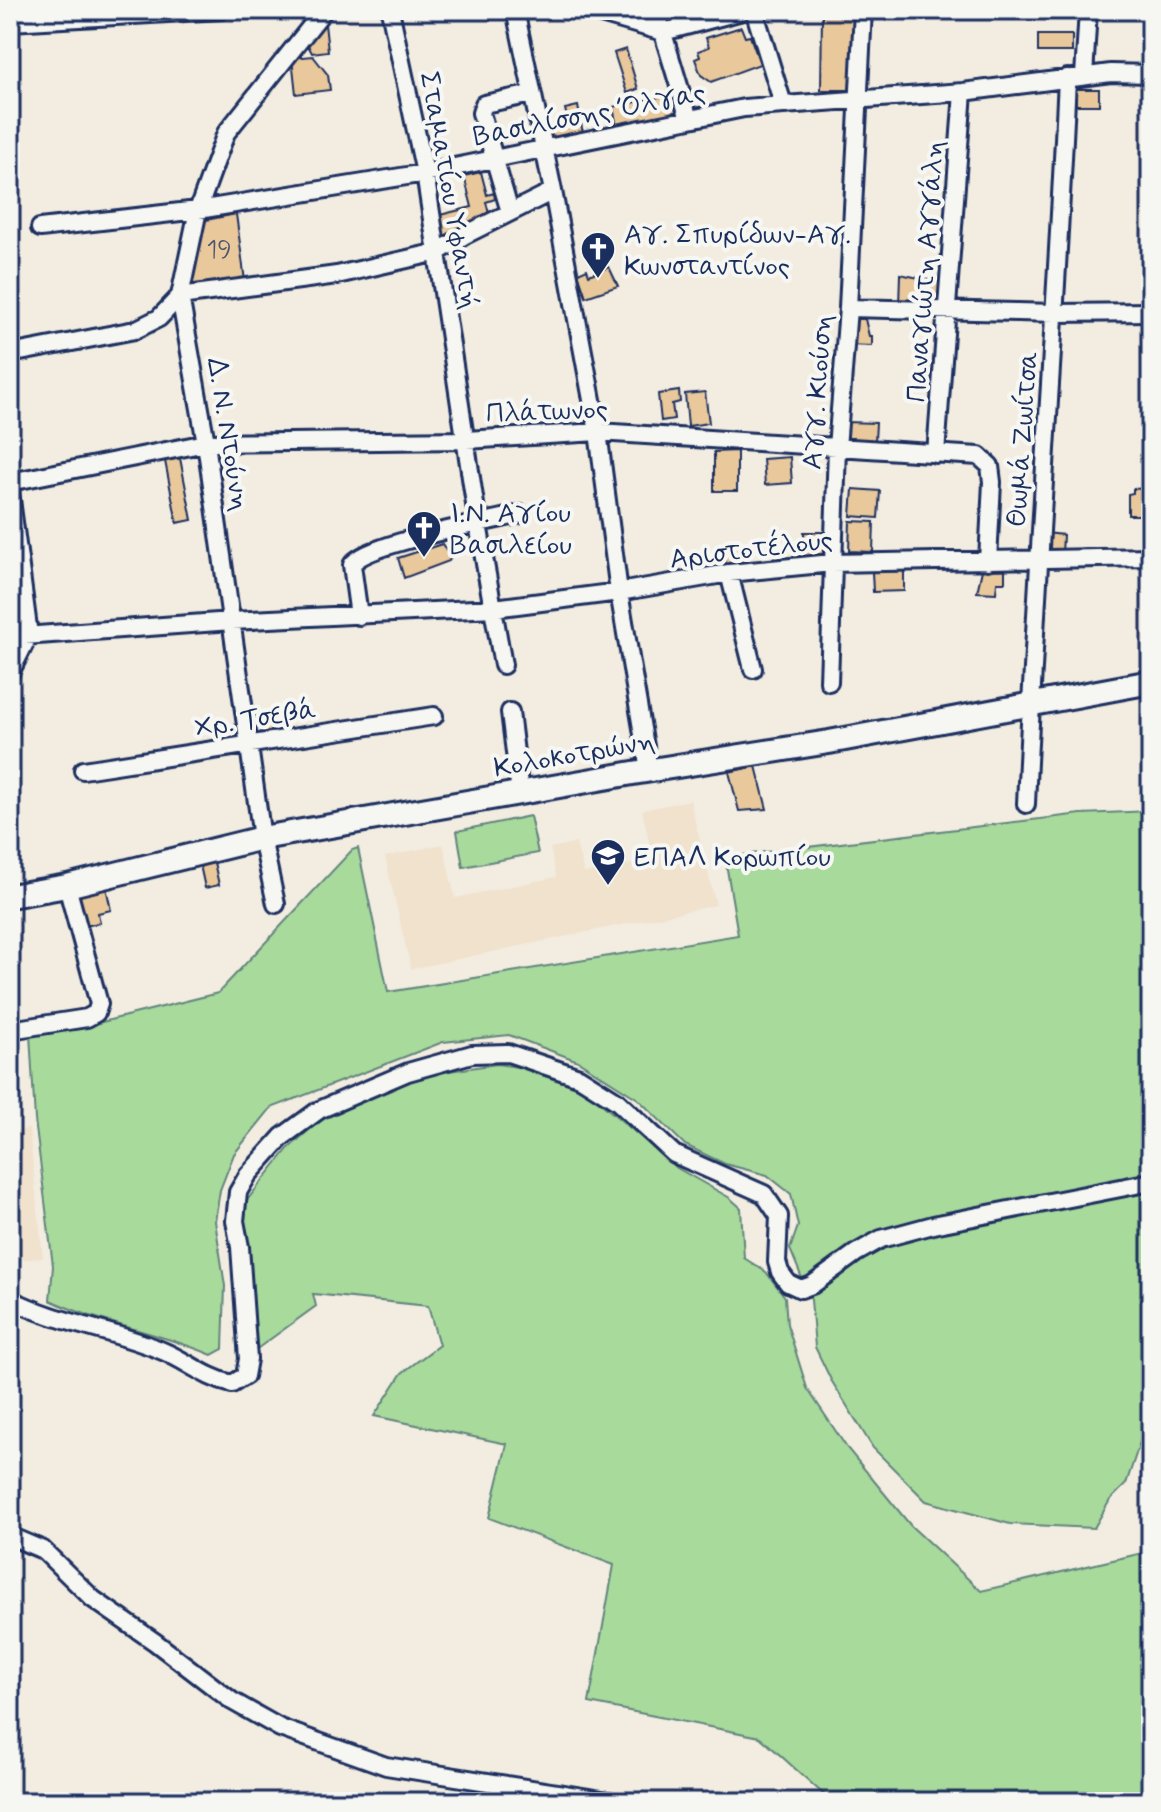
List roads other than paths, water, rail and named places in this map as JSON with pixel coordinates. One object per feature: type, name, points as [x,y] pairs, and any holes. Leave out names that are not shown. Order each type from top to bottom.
[{"type":"street","points":[[10,22],[118,13],[221,10]]},
{"type":"street","name":"Σταματίου Υφαντή","points":[[390,10],[425,173],[478,524],[503,665]]},
{"type":"street","points":[[515,10],[598,432],[619,592],[649,770]]},
{"type":"street","points":[[587,10],[663,32],[736,11]]},
{"type":"street","points":[[656,10],[689,119]]},
{"type":"street","points":[[754,10],[783,104]]},
{"type":"street","name":"Αγγ. Κιούση","points":[[829,682],[837,448],[848,308],[863,10]]},
{"type":"street","name":"Θωμά Ζωίτσα","points":[[1026,804],[1038,559],[1056,313],[1075,77],[1088,10]]},
{"type":"street","name":"Δ. Ν. Ντούνη","points":[[276,904],[247,745],[206,443],[180,296],[198,210],[226,133],[314,13]]},
{"type":"street","name":"Βασιλίσσης Όλγας","points":[[40,228],[198,210],[425,173],[744,108],[963,92],[1075,77],[1139,72],[1151,74]]},
{"type":"street","name":"Παναγιώτη Αγγάλη","points":[[936,454],[963,92]]},
{"type":"street","points":[[510,212],[481,113],[484,104],[532,94]]},
{"type":"street","points":[[10,354],[135,330],[159,318],[180,296],[337,275],[438,252],[553,191]]},
{"type":"street","points":[[848,308],[1151,312]]},
{"type":"street","name":"Πλάτωνος","points":[[10,482],[206,443],[466,440],[598,432],[979,456],[990,466],[992,482],[988,561]]},
{"type":"street","points":[[10,492],[29,635],[10,673]]},
{"type":"street","points":[[359,616],[352,565],[355,558],[416,538],[521,514]]},
{"type":"street","name":"Αριστοτέλους","points":[[10,637],[232,621],[494,608],[619,592],[729,573],[832,563],[1151,557]]},
{"type":"street","points":[[729,573],[753,669]]},
{"type":"street","name":"Κολοκοτρώνη","points":[[10,896],[67,886],[262,838],[649,770],[829,742],[1151,682]]},
{"type":"street","points":[[510,712],[520,793]]},
{"type":"street","name":"Χρ. Τσεβά","points":[[83,770],[434,716]]},
{"type":"street","points":[[10,1030],[87,1018],[96,1013],[99,1004],[67,886]]},
{"type":"street","points":[[10,1299],[32,1310],[164,1352],[212,1379],[232,1384],[245,1376],[248,1359],[240,1247],[235,1221],[238,1192],[248,1175],[282,1137],[319,1110],[408,1072],[472,1054],[508,1053],[579,1077],[617,1101],[674,1154],[764,1194],[779,1216],[777,1262],[780,1272],[788,1283],[801,1289],[812,1285],[881,1239],[933,1225],[1151,1182]]},
{"type":"street","points":[[10,1536],[43,1550],[93,1599],[232,1701],[280,1728],[386,1766],[615,1802]]},
{"type":"place","name":"Αγ. Σπυρίδων-Αγ. Κωνσταντίνος","points":[[598,280]]},
{"type":"place","name":"Ι.Ν. Αγίου Βασιλείου","points":[[424,559]]},
{"type":"place","name":"ΕΠΑΛ Κορωπίου","points":[[608,887]]}]
